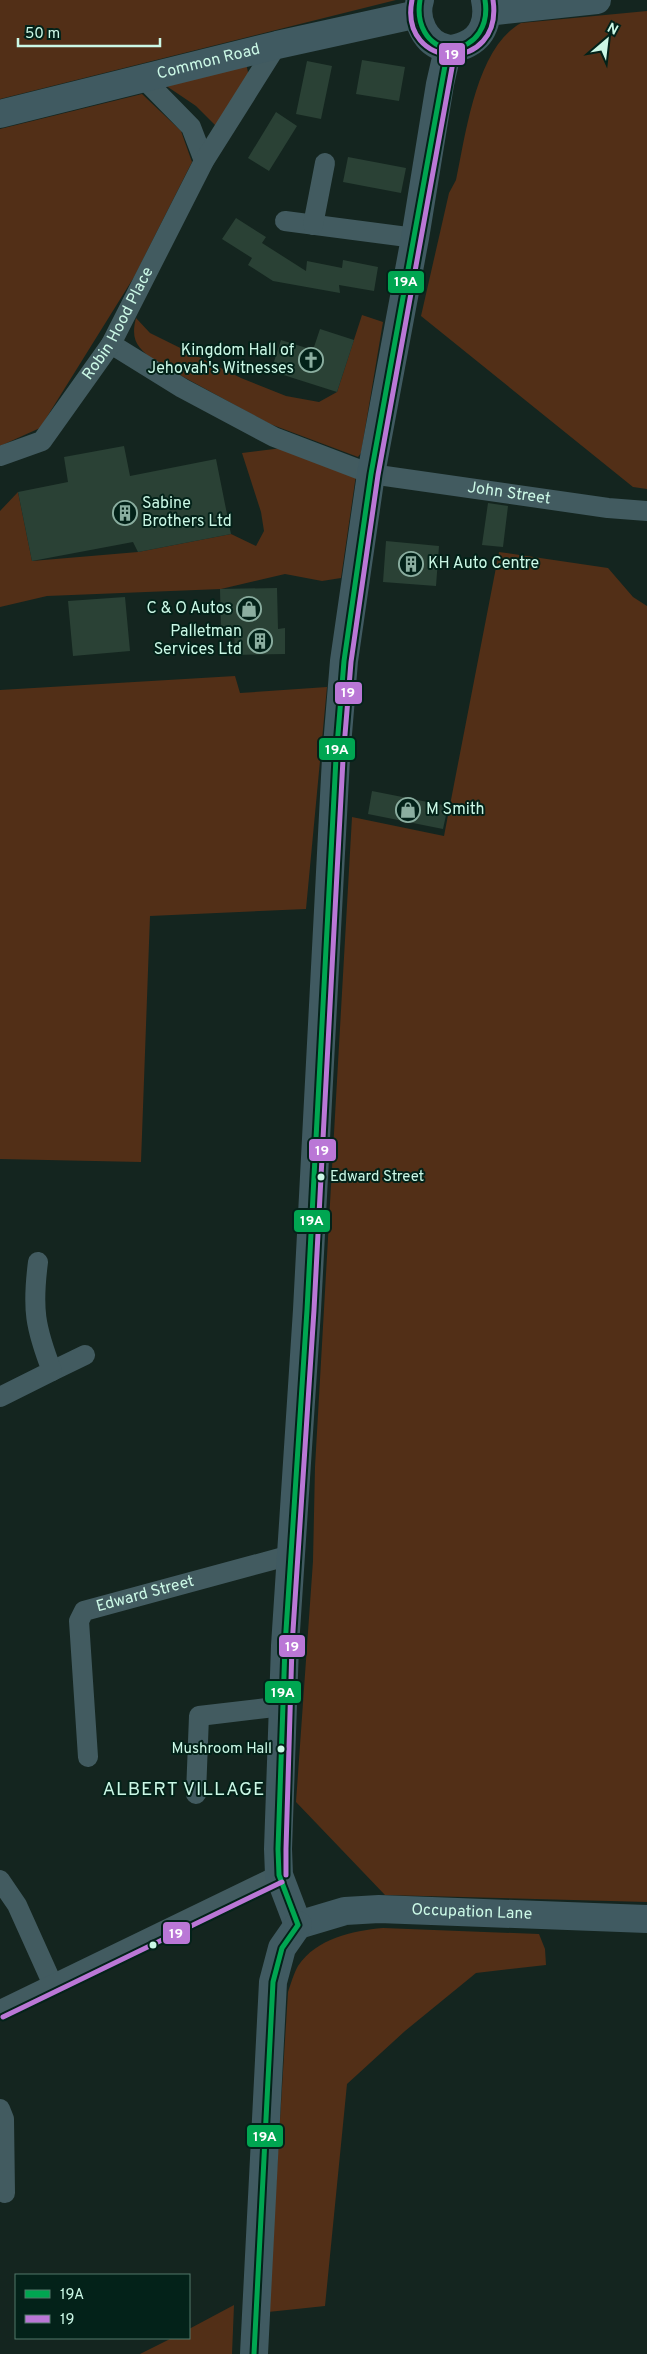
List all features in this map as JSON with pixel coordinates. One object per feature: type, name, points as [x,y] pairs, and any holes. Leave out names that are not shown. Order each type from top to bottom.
[{"type":"street","points":[[419,7],[422,29],[429,38],[448,49],[470,43],[479,35],[485,24],[486,6],[597,0]]},
{"type":"street","name":"Common Road","points":[[0,114],[144,79],[419,7]]},
{"type":"street","name":"Robin Hood Place","points":[[0,456],[42,441],[111,344],[204,161],[277,44]]},
{"type":"street","points":[[254,2354],[273,1982],[282,1948],[298,1925],[279,1875],[283,1706],[307,1310],[336,758],[344,661],[371,474],[415,238],[440,84],[448,49]]},
{"type":"street","points":[[144,79],[191,127],[204,161]]},
{"type":"street","points":[[314,225],[325,163]]},
{"type":"street","points":[[285,221],[415,238]]},
{"type":"street","name":"John Street","points":[[111,344],[182,388],[274,437],[371,474],[608,508],[647,511]]},
{"type":"street","points":[[38,1262],[34,1290],[35,1317],[40,1340],[52,1371]]},
{"type":"street","points":[[0,1397],[85,1356]]},
{"type":"street","name":"Edward Street","points":[[88,1757],[79,1621],[84,1611],[291,1555]]},
{"type":"street","points":[[196,1794],[199,1716],[283,1706]]},
{"type":"street","points":[[0,2010],[279,1875]]},
{"type":"street","points":[[0,1880],[17,1905],[53,1985]]},
{"type":"street","name":"Occupation Lane","points":[[298,1925],[345,1911],[379,1909],[647,1919]]},
{"type":"street","points":[[0,2109],[4,2119],[5,2193]]},
{"type":"shaded area","points":[[0,0],[396,0],[0,99]]},
{"type":"shaded area","points":[[647,11],[647,489],[633,487],[421,316],[449,193],[456,180],[475,94],[493,52],[506,35],[521,23]]},
{"type":"shaded area","points":[[246,63],[249,77],[217,127],[196,106],[162,83]]},
{"type":"shaded area","points":[[142,94],[181,131],[192,162],[134,277],[40,428],[0,446],[0,129]]},
{"type":"shaded area","points":[[362,315],[383,322],[361,453],[358,457],[270,424],[156,362],[140,348],[134,333],[136,318],[150,333],[241,378],[286,396],[319,402],[337,392]]},
{"type":"shaded area","points":[[282,448],[356,475],[341,578],[322,581],[285,574],[221,589],[47,596],[0,607],[0,511],[18,492],[32,561],[138,552],[231,534],[256,546],[264,531],[261,512],[242,453]]},
{"type":"shaded area","points":[[499,552],[608,568],[633,597],[647,606],[647,1902],[385,1895],[296,1802],[313,1561],[315,1467],[352,817],[444,836]]},
{"type":"shaded area","points":[[235,676],[240,693],[327,687],[306,909],[150,916],[141,1162],[0,1159],[0,690]]},
{"type":"shaded area","points":[[383,1928],[539,1934],[545,1949],[546,1965],[476,1973],[405,2031],[347,2084],[325,2306],[268,2312],[288,1992],[298,1966],[306,1956],[325,1942],[359,1931]]},
{"type":"shaded area","points":[[234,2305],[232,2354],[140,2354],[170,2339],[190,2339],[190,2328]]},
{"type":"building","points":[[362,60],[405,67],[399,101],[356,94]]},
{"type":"building","points":[[307,61],[332,66],[321,119],[296,114]]},
{"type":"building","points":[[276,112],[297,126],[269,171],[248,158]]},
{"type":"building","points":[[348,157],[406,168],[401,193],[343,182]]},
{"type":"building","points":[[236,218],[266,237],[262,243],[306,271],[307,261],[342,268],[343,260],[378,267],[374,291],[339,285],[340,293],[273,281],[248,265],[252,258],[222,239]]},
{"type":"building","name":"Kingdom Hall of Jehovah's Witnesses","points":[[320,329],[354,340],[337,392],[271,371],[281,340],[313,350]]},
{"type":"building","name":"Sabine Brothers Ltd","points":[[124,446],[130,476],[216,459],[231,534],[138,552],[133,542],[32,561],[18,492],[68,482],[64,457]]},
{"type":"building","points":[[488,503],[508,506],[503,547],[482,545]]},
{"type":"building","name":"KH Auto Centre","points":[[386,541],[439,546],[436,586],[383,582]]},
{"type":"building","name":"C & O Autos","points":[[277,588],[278,629],[285,628],[285,654],[235,655],[234,629],[221,629],[220,589]]},
{"type":"building","points":[[125,597],[130,651],[73,656],[68,601]]},
{"type":"building","name":"M Smith","points":[[372,791],[448,806],[443,829],[368,814]]},
{"type":"transit line","name":"19","points":[[412,0],[412,23],[420,40],[434,51],[451,54],[469,51],[483,41],[492,24],[493,0]]},
{"type":"transit line","name":"19A","points":[[420,0],[421,25],[425,32],[435,43],[451,49],[468,44],[479,33],[485,18],[485,0]]},
{"type":"transit line","name":"19A","points":[[298,1925],[279,1875],[278,1849],[285,1646],[307,1310],[336,758],[344,661],[371,474],[448,49]]},
{"type":"transit line","name":"19","points":[[286,1875],[292,1646],[314,1310],[343,759],[351,662],[378,475],[455,51]]},
{"type":"transit line","name":"19","points":[[3,2017],[282,1882]]},
{"type":"transit line","name":"19A","points":[[254,2354],[273,1982],[282,1948],[298,1925]]},
{"type":"place","name":"Kingdom Hall of Jehovah's Witnesses","points":[[311,360]]},
{"type":"place","name":"Sabine Brothers Ltd","points":[[125,513]]},
{"type":"place","name":"KH Auto Centre","points":[[411,564]]},
{"type":"place","name":"C & O Autos","points":[[249,609]]},
{"type":"place","name":"Palletman Services Ltd","points":[[260,641]]},
{"type":"place","name":"M Smith","points":[[408,810]]},
{"type":"place","name":"Edward Street","points":[[321,1177]]},
{"type":"place","name":"Mushroom Hall","points":[[281,1749]]},
{"type":"district","name":"ALBERT VILLAGE","points":[[184,1790]]}]
